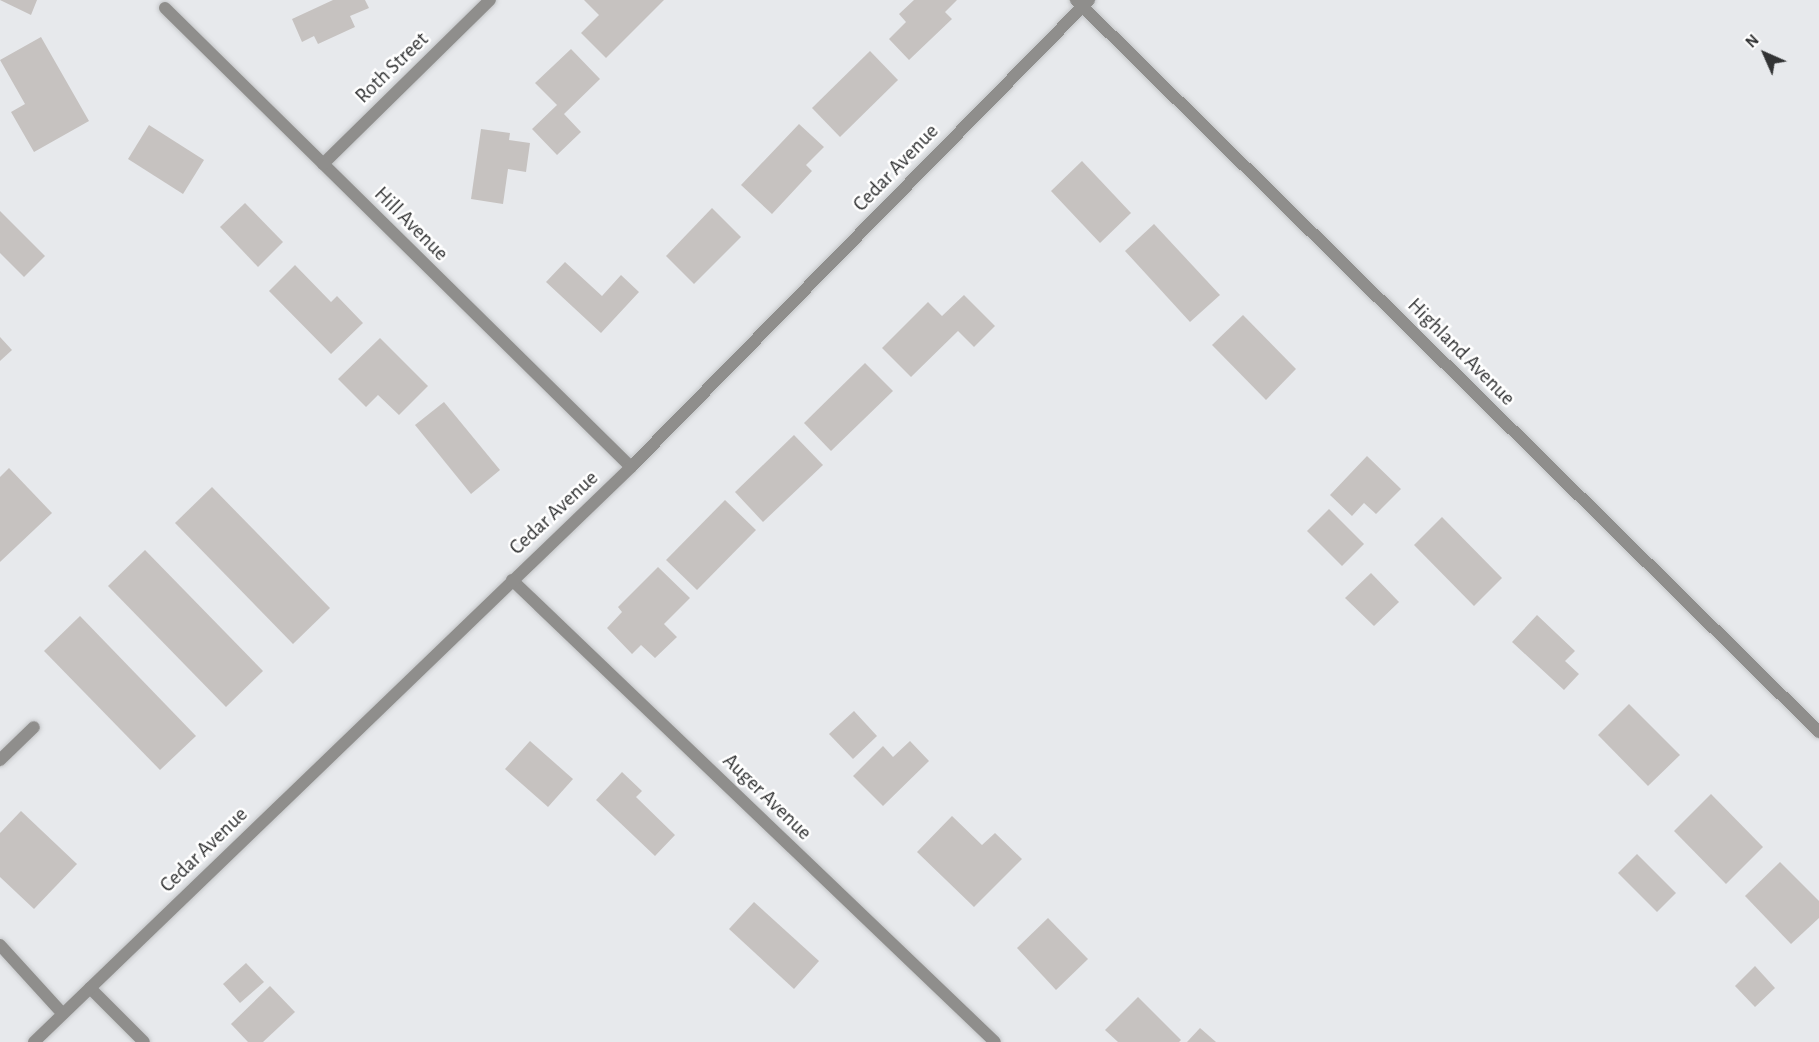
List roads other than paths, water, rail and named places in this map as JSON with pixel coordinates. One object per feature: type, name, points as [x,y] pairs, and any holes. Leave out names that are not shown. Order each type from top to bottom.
[{"type":"street","name":"Roth Street","points":[[323,164],[490,0]]},
{"type":"street","name":"Cedar Avenue","points":[[34,1042],[630,467],[1082,2]]},
{"type":"street","name":"Highland Avenue","points":[[1082,2],[1819,732]]},
{"type":"street","name":"Hill Avenue","points":[[165,8],[630,467]]},
{"type":"street","name":"Auger Avenue","points":[[512,580],[994,1042]]},
{"type":"street","points":[[0,760],[34,727]]},
{"type":"street","points":[[0,945],[63,1014]]},
{"type":"street","points":[[90,988],[144,1042]]}]
